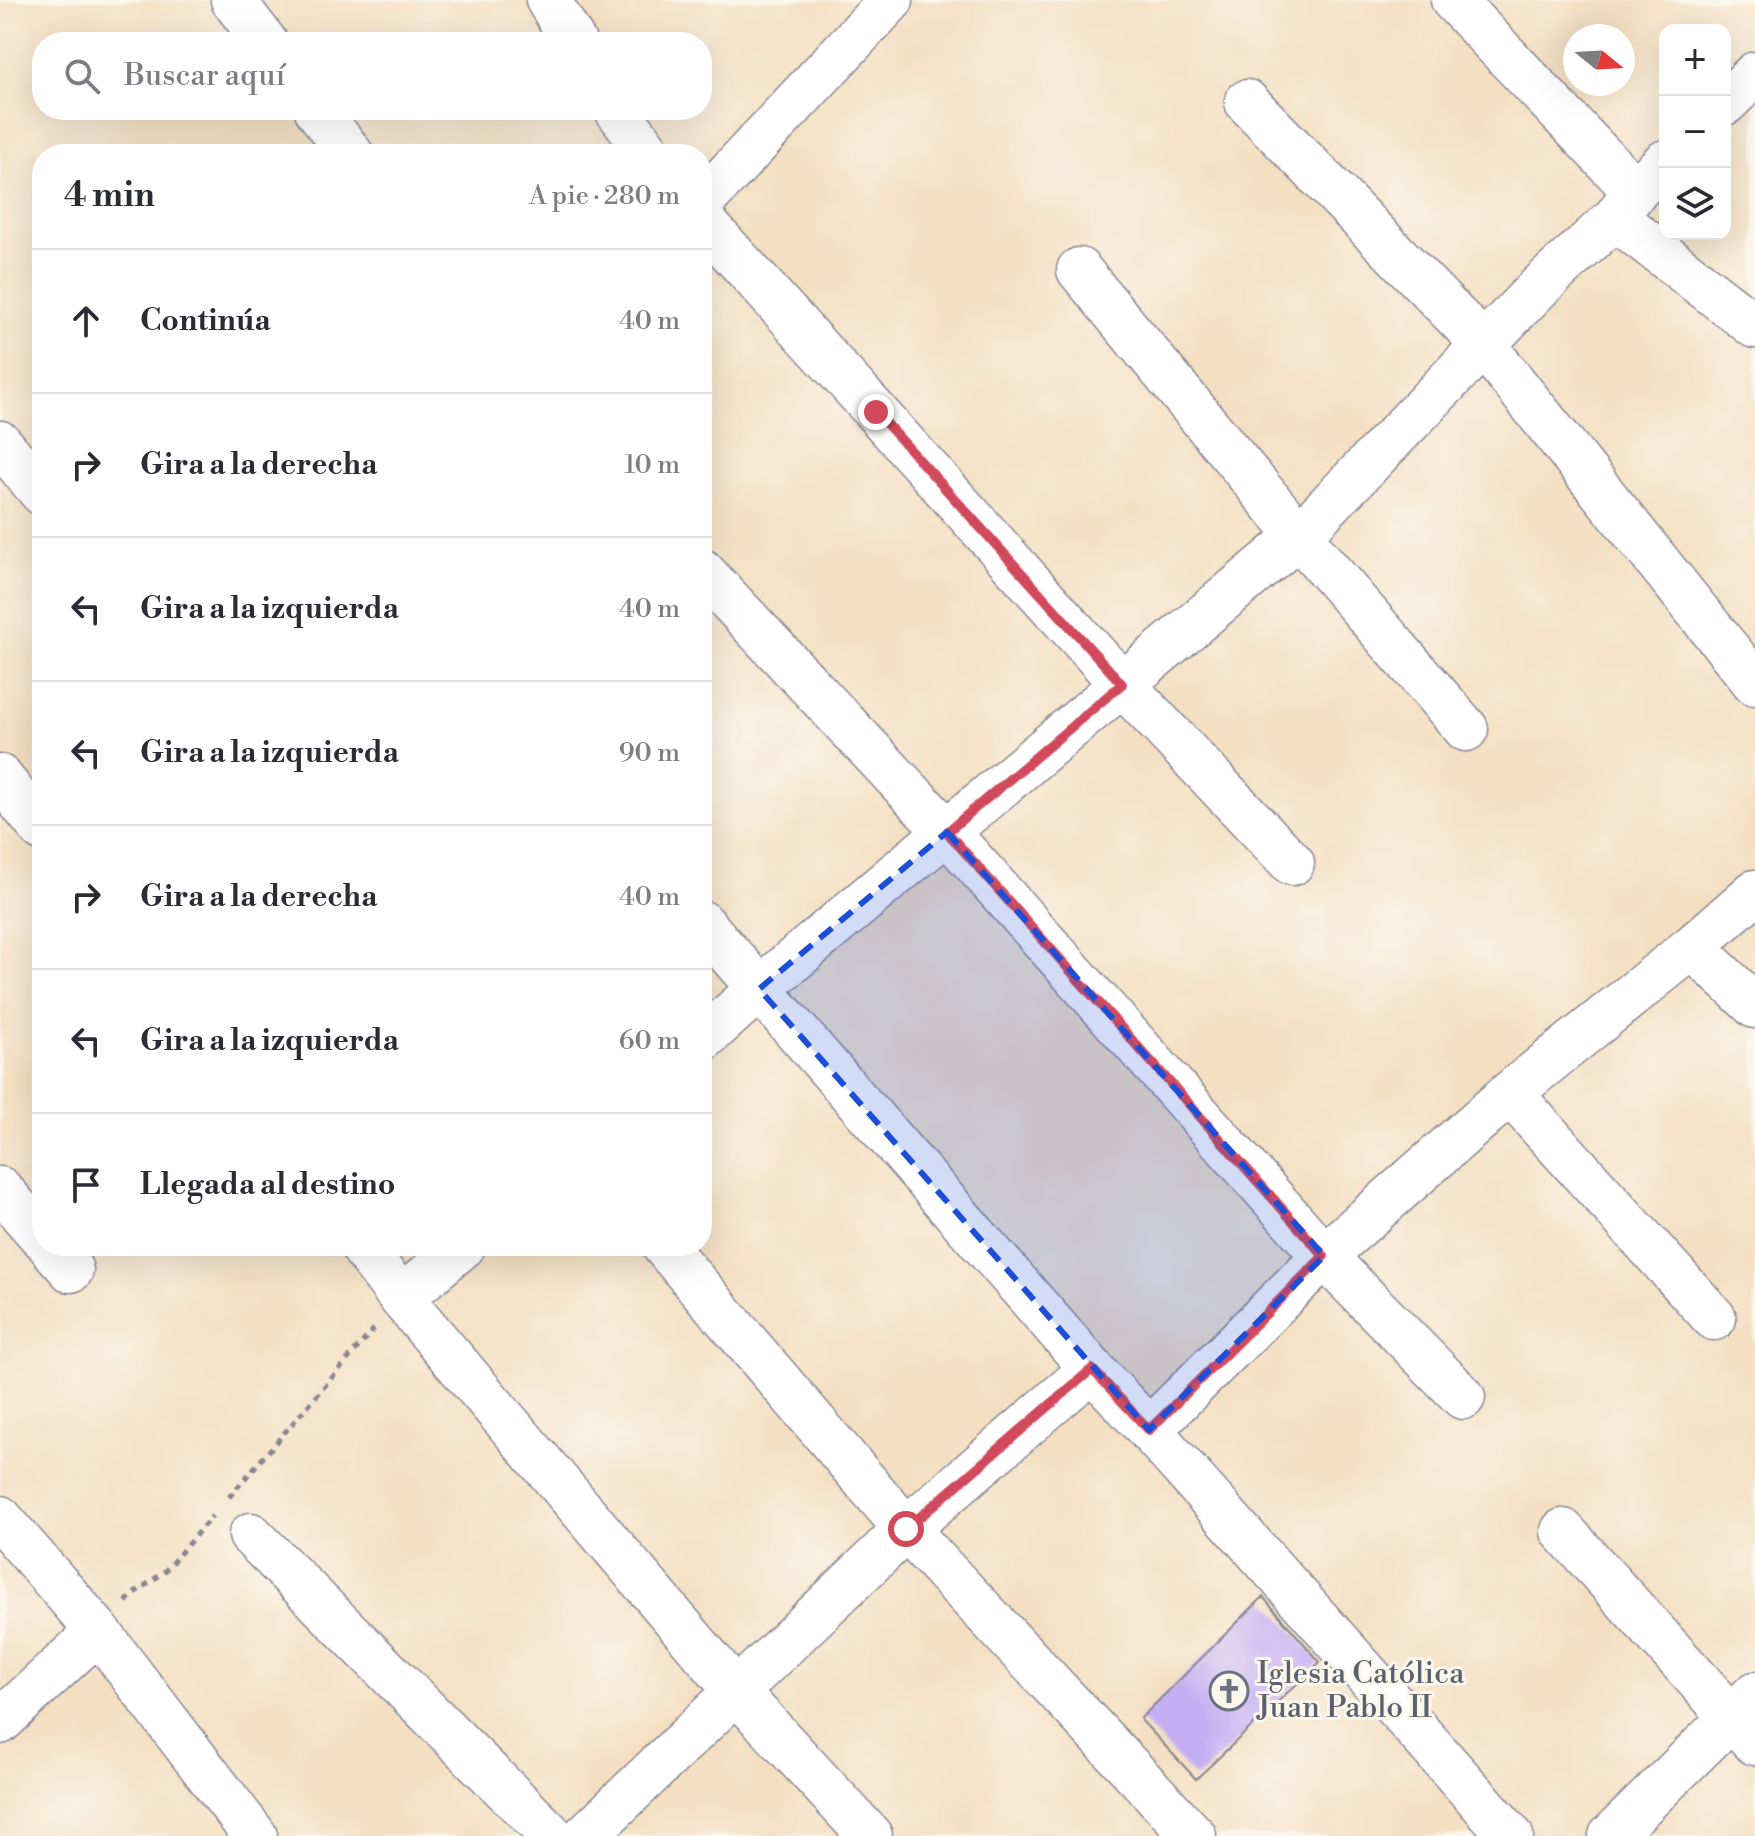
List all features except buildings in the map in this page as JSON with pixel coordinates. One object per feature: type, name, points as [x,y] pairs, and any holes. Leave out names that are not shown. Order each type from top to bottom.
[{"type":"street","points":[[233,0],[257,32]]},
{"type":"street","points":[[548,0],[568,32]]},
{"type":"street","points":[[712,191],[891,0]]},
{"type":"street","points":[[1453,0],[1639,191],[1755,326]]},
{"type":"street","points":[[1731,97],[1755,74]]},
{"type":"street","points":[[1247,102],[1483,344],[1755,683]]},
{"type":"street","points":[[325,120],[343,144]]},
{"type":"street","points":[[624,120],[642,144]]},
{"type":"street","points":[[712,1031],[1299,536],[1536,290],[1639,191]]},
{"type":"street","points":[[712,231],[1122,684],[1292,863]]},
{"type":"street","points":[[1079,270],[1299,536],[1466,729]]},
{"type":"street","points":[[0,443],[32,481]]},
{"type":"street","points":[[712,582],[947,832],[1324,1256],[1463,1397]]},
{"type":"street","points":[[13,783],[32,813]]},
{"type":"street","points":[[1149,1430],[1324,1256],[1510,1093],[1692,947],[1755,892]]},
{"type":"street","points":[[712,935],[1092,1369],[1511,1836]]},
{"type":"street","points":[[1692,947],[1755,1006]]},
{"type":"street","points":[[1510,1093],[1714,1318]]},
{"type":"street","points":[[0,1189],[32,1226]]},
{"type":"street","points":[[370,1256],[401,1298],[737,1692],[870,1836]]},
{"type":"street","points":[[401,1298],[451,1256]]},
{"type":"street","points":[[673,1256],[906,1529],[1194,1836]]},
{"type":"street","points":[[585,1836],[906,1529],[1092,1369]]},
{"type":"street","points":[[0,1518],[98,1631],[255,1836]]},
{"type":"street","points":[[237,1520],[552,1836]]},
{"type":"street","points":[[1563,1531],[1747,1718],[1611,1836]]},
{"type":"street","points":[[0,1722],[98,1631]]},
{"type":"path","points":[[237,1520],[401,1298]]},
{"type":"path","points":[[98,1631],[133,1594],[164,1572],[213,1516]]},
{"type":"highlighted area","points":[[947,832],[1324,1256],[1149,1430],[759,989]]},
{"type":"place","name":"Iglesia Católica Juan Pablo II","points":[[1229,1691]]},
{"type":"route","points":[[876,412],[1122,684],[947,832],[1324,1256],[1149,1430],[1092,1369],[906,1529]]}]
